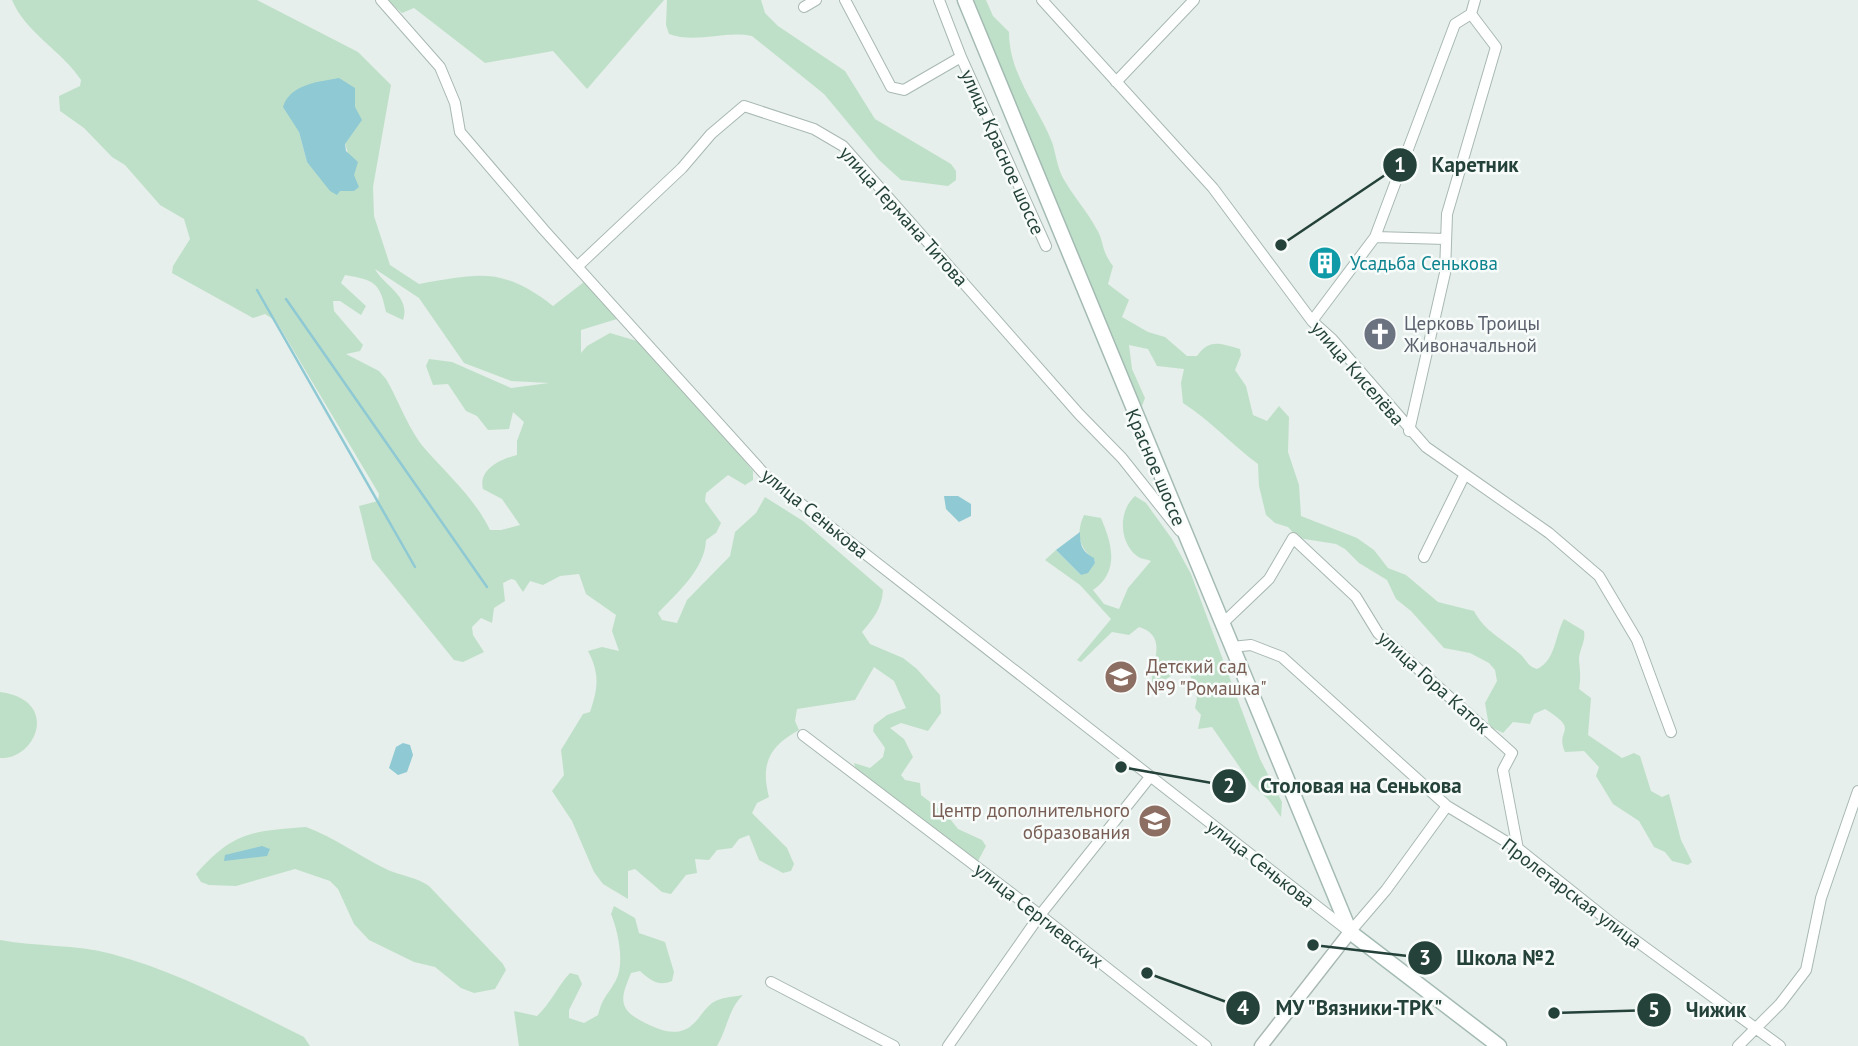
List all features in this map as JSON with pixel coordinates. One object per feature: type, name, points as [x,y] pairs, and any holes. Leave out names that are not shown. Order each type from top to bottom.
[{"type":"main road","name":"Красное шоссе","points":[[965,0],[1350,932]]},
{"type":"main road","points":[[1350,932],[1499,1046]]},
{"type":"street","name":"улица Сенькова","points":[[381,0],[440,67],[455,103],[460,132],[768,478],[1350,932]]},
{"type":"street","points":[[804,7],[816,0]]},
{"type":"street","name":"улица Красное шоссе","points":[[845,0],[891,87],[904,90],[961,57]]},
{"type":"street","name":"улица Красное шоссе","points":[[939,0],[961,57],[1046,246]]},
{"type":"street","name":"улица Киселёва","points":[[1042,0],[1213,188],[1312,321],[1332,339],[1409,431],[1464,476],[1549,533],[1599,576],[1637,640],[1671,732]]},
{"type":"street","points":[[1116,82],[1194,0]]},
{"type":"street","points":[[1312,321],[1375,237],[1455,24],[1471,15],[1475,0]]},
{"type":"street","points":[[1409,431],[1445,273],[1447,214],[1461,158],[1496,47],[1471,15]]},
{"type":"street","name":"улица Германа Титова","points":[[579,265],[682,168],[711,134],[744,106],[814,129],[842,146],[1079,414],[1122,458],[1187,540]]},
{"type":"street","points":[[1375,237],[1446,239]]},
{"type":"street","points":[[1424,557],[1464,476]]},
{"type":"street","name":"улица Гора Каток","points":[[1222,624],[1269,579],[1293,538],[1325,565],[1356,597],[1378,633],[1512,753],[1503,770],[1518,849]]},
{"type":"street","name":"Пролетарская улица","points":[[1232,647],[1251,645],[1282,657],[1447,806],[1518,849],[1780,1046]]},
{"type":"street","name":"улица Сергиевских","points":[[803,735],[1040,915],[1206,1046]]},
{"type":"street","points":[[948,1046],[1040,915],[1150,777]]},
{"type":"street","points":[[1738,1046],[1753,1028],[1780,1004],[1806,970],[1821,898],[1858,791]]},
{"type":"street","points":[[1261,1046],[1386,890],[1447,806]]},
{"type":"street","points":[[1318,907],[1330,904],[1336,898]]},
{"type":"street","points":[[771,982],[894,1046]]},
{"type":"green space","points":[[12,0],[257,0],[358,52],[391,85],[373,187],[374,216],[390,265],[419,284],[474,276],[504,279],[519,284],[553,306],[584,282],[617,319],[581,330],[581,353],[587,346],[610,333],[637,341],[696,402],[753,471],[753,480],[745,485],[728,475],[706,493],[705,501],[721,523],[716,533],[706,540],[701,561],[695,571],[658,613],[662,620],[677,623],[687,600],[730,556],[735,532],[756,513],[765,497],[803,521],[883,590],[879,608],[862,632],[870,644],[903,658],[917,669],[940,695],[941,713],[928,731],[901,723],[890,728],[904,739],[913,757],[901,775],[905,780],[920,783],[921,795],[947,815],[958,829],[982,840],[986,846],[978,861],[856,770],[854,763],[870,768],[883,757],[885,748],[873,731],[874,725],[887,715],[906,708],[894,681],[874,667],[855,700],[797,709],[795,721],[799,730],[781,742],[770,757],[766,774],[769,797],[757,803],[752,813],[787,848],[794,864],[791,871],[783,873],[759,860],[749,835],[739,839],[732,848],[717,850],[709,860],[695,859],[697,873],[686,875],[671,894],[662,892],[635,869],[628,871],[628,899],[603,884],[594,872],[572,821],[552,791],[564,775],[561,750],[583,714],[590,712],[595,696],[596,674],[588,651],[602,647],[619,651],[612,631],[616,615],[586,594],[579,574],[560,576],[543,585],[530,581],[523,592],[515,580],[511,579],[503,583],[505,601],[494,608],[492,623],[481,618],[472,627],[473,635],[484,652],[463,662],[454,660],[372,559],[359,506],[378,501],[379,494],[276,321],[265,314],[253,318],[172,273],[173,266],[190,239],[184,219],[160,205],[125,165],[112,157],[84,128],[60,111],[59,96],[80,86],[81,80],[18,11]],"holes":[[[361,120],[345,143],[354,175],[354,191],[340,191],[307,162],[299,132]],[[375,269],[419,298],[464,363],[511,381],[549,383],[511,388],[452,362],[429,359],[426,366],[433,385],[448,384],[466,411],[477,416],[488,430],[509,429],[513,412],[524,422],[517,441],[517,455],[492,466],[482,482],[483,489],[502,499],[520,525],[490,530],[469,498],[420,442],[386,379],[379,371],[346,354],[360,351],[363,345],[334,311],[333,301],[340,301],[361,315],[366,306],[341,283],[345,275],[374,284],[381,294],[386,312],[403,320],[403,304],[400,298]]]},
{"type":"green space","points":[[387,0],[664,0],[587,89],[553,51],[485,63],[414,8],[402,13]]},
{"type":"green space","points":[[667,0],[761,0],[765,13],[778,26],[845,71],[875,119],[951,164],[956,171],[956,180],[948,186],[901,180],[879,160],[824,94],[752,36],[690,38],[669,34],[666,25]]},
{"type":"green space","points":[[974,0],[986,0],[993,16],[1009,32],[1010,47],[1019,76],[1052,142],[1061,174],[1096,228],[1113,266],[1108,284],[1129,300],[1122,317],[1148,332],[1165,337],[1187,356],[1197,356],[1202,350],[1216,344],[1240,349],[1241,355],[1235,370],[1246,386],[1253,415],[1267,421],[1279,406],[1289,417],[1288,452],[1299,485],[1301,516],[1357,538],[1374,550],[1388,568],[1406,575],[1438,602],[1474,611],[1489,630],[1534,668],[1537,669],[1548,660],[1564,619],[1584,631],[1579,656],[1579,689],[1591,698],[1588,735],[1622,758],[1634,753],[1640,756],[1651,791],[1662,797],[1669,794],[1681,840],[1692,862],[1688,865],[1672,861],[1665,852],[1654,847],[1639,821],[1613,804],[1596,776],[1599,767],[1584,751],[1565,752],[1562,738],[1565,726],[1556,716],[1545,709],[1534,714],[1530,724],[1513,722],[1503,733],[1489,726],[1485,703],[1497,681],[1495,670],[1489,663],[1470,653],[1444,648],[1411,611],[1396,599],[1387,580],[1359,563],[1345,549],[1336,544],[1298,538],[1288,527],[1275,523],[1266,515],[1259,486],[1258,464],[1183,403],[1181,383],[1184,369],[1157,366],[1148,349],[1129,345],[1132,369],[1145,398],[1142,406],[1122,373]]},
{"type":"green space","points":[[1135,496],[1146,503],[1172,539],[1191,574],[1260,759],[1282,802],[1281,817],[1268,799],[1252,785],[1212,727],[1198,729],[1201,715],[1195,708],[1197,698],[1189,671],[1179,672],[1152,684],[1156,643],[1148,631],[1139,627],[1129,635],[1112,632],[1081,662],[1077,660],[1111,619],[1080,585],[1045,560],[1056,550],[1081,575],[1095,563],[1080,539],[1081,521],[1084,515],[1101,518],[1110,547],[1110,566],[1102,583],[1093,590],[1104,604],[1119,609],[1128,588],[1151,561],[1137,556],[1124,535],[1123,518],[1129,502]]},
{"type":"green space","points":[[0,692],[19,697],[31,706],[36,717],[36,729],[24,750],[13,756],[0,758]]},
{"type":"green space","points":[[306,827],[388,870],[429,886],[503,964],[506,970],[495,989],[474,993],[461,988],[435,967],[414,962],[369,940],[354,924],[338,889],[330,881],[295,869],[236,886],[209,885],[201,882],[196,874],[221,850],[245,836],[271,830]]},
{"type":"green space","points":[[614,906],[635,918],[639,933],[665,942],[674,972],[672,981],[663,983],[651,980],[640,971],[631,973],[623,999],[626,1010],[658,1029],[673,1032],[687,1029],[712,1003],[743,995],[734,1006],[717,1046],[519,1046],[514,1011],[537,1016],[570,973],[578,975],[582,984],[569,1010],[569,1018],[584,1023],[598,1015],[619,973],[618,938],[611,914]]},
{"type":"green space","points":[[0,940],[84,949],[137,961],[233,1002],[304,1037],[310,1046],[0,1046]]},
{"type":"water","points":[[339,78],[355,88],[355,107],[362,120],[345,144],[346,151],[358,162],[354,175],[359,187],[354,191],[340,191],[337,195],[330,191],[307,162],[299,132],[283,107],[298,89]]},
{"type":"water","points":[[944,496],[958,496],[971,504],[971,516],[959,522],[946,509]]},
{"type":"water","points":[[1080,532],[1082,548],[1094,558],[1095,563],[1088,573],[1081,575],[1056,550]]},
{"type":"water","points":[[403,743],[410,745],[413,755],[407,772],[398,775],[389,768],[396,747]]},
{"type":"water","points":[[262,846],[270,849],[267,856],[224,861],[225,855]]},
{"type":"waterway","points":[[257,290],[415,567]]},
{"type":"waterway","points":[[286,299],[487,587]]},
{"type":"place","name":"Каретник","points":[[1281,245]]},
{"type":"place","name":"Усадьба Сенькова","points":[[1325,263]]},
{"type":"place","name":"Церковь Троицы Живоначальной","points":[[1380,334]]},
{"type":"place","name":"Детский сад №9 \"Ромашка\"","points":[[1121,677]]},
{"type":"place","name":"Столовая на Сенькова","points":[[1121,767]]},
{"type":"place","name":"Центр дополнительного образования","points":[[1155,821]]},
{"type":"place","name":"Школа №2","points":[[1313,945]]},
{"type":"place","name":"МУ \"Вязники-ТРК\"","points":[[1147,973]]},
{"type":"place","name":"Чижик","points":[[1554,1013]]}]
